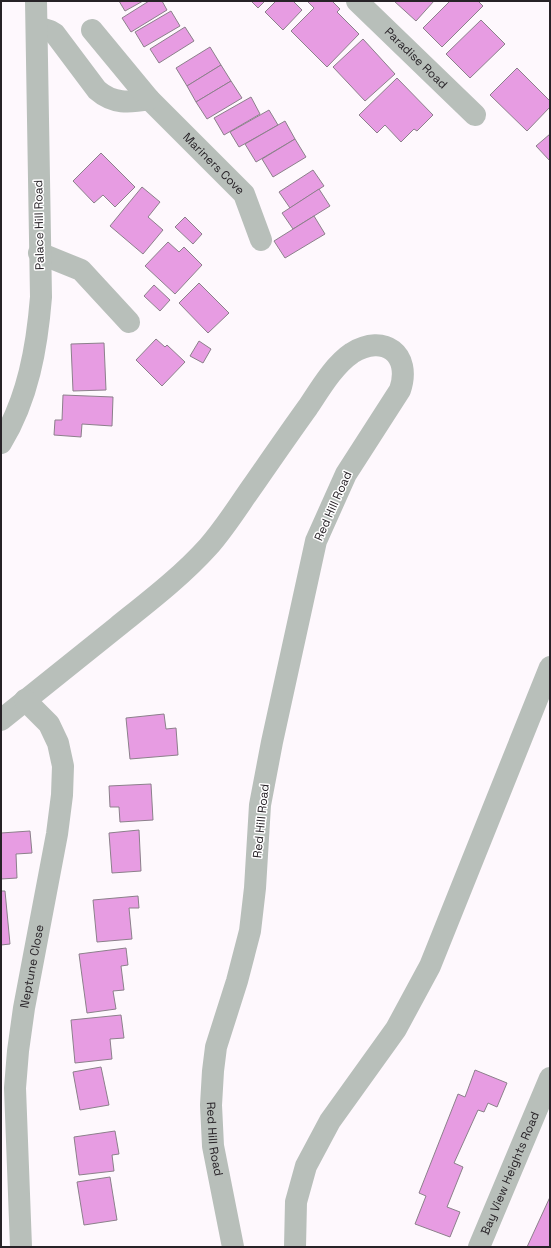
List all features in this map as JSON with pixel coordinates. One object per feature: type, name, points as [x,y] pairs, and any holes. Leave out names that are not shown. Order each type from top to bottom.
[{"type":"street","name":"Palace Hill Road","points":[[1,443],[8,431],[30,372],[38,331],[41,296],[39,253],[36,1]]},
{"type":"street","name":"Paradise Road","points":[[357,1],[475,115]]},
{"type":"street","points":[[37,27],[50,30],[55,34],[97,90],[104,96],[116,102],[132,103],[149,99]]},
{"type":"street","name":"Mariners Cove","points":[[92,30],[149,99],[244,194],[261,240]]},
{"type":"street","points":[[39,253],[81,270],[129,322]]},
{"type":"street","name":"Red Hill Road","points":[[1,720],[174,581],[208,547],[227,523],[324,384],[351,354],[364,347],[375,345],[388,348],[398,354],[402,363],[405,378],[400,390],[346,474],[316,541],[272,742],[260,805],[255,888],[250,931],[237,981],[216,1047],[213,1071],[211,1105],[213,1146],[233,1247]]},
{"type":"street","points":[[296,1247],[296,1202],[306,1166],[330,1121],[396,1029],[430,966],[550,666]]},
{"type":"street","name":"Neptune Close","points":[[21,1247],[15,1088],[18,1051],[25,1000],[57,834],[62,795],[63,766],[58,743],[49,724],[25,700]]},
{"type":"street","name":"Bay View Heights Road","points":[[479,1247],[550,1078]]},
{"type":"building","points":[[119,1],[143,1],[125,11]]},
{"type":"building","points":[[149,1],[162,1],[167,10],[131,32],[122,18]]},
{"type":"building","points":[[251,1],[265,1],[258,8]]},
{"type":"building","points":[[276,1],[293,1],[302,10],[283,30],[265,12]]},
{"type":"building","points":[[307,1],[332,1],[340,9],[337,12],[359,34],[327,67],[291,31],[314,8]]},
{"type":"building","points":[[394,1],[434,1],[416,21]]},
{"type":"building","points":[[450,1],[478,1],[483,6],[442,47],[423,28]]},
{"type":"building","points":[[171,11],[180,26],[144,47],[135,32]]},
{"type":"building","points":[[481,20],[505,44],[470,78],[446,54]]},
{"type":"building","points":[[185,27],[194,41],[159,63],[150,49]]},
{"type":"building","points":[[363,39],[395,74],[365,101],[333,67]]},
{"type":"building","points":[[210,47],[221,65],[187,86],[176,68]]},
{"type":"building","points":[[221,65],[231,81],[196,102],[187,86]]},
{"type":"building","points":[[517,68],[550,101],[550,107],[527,131],[490,95]]},
{"type":"building","points":[[397,78],[433,115],[417,131],[414,129],[401,142],[385,125],[377,133],[359,115]]},
{"type":"building","points":[[231,81],[242,98],[207,119],[196,102]]},
{"type":"building","points":[[251,97],[260,114],[224,135],[214,118]]},
{"type":"building","points":[[269,110],[278,125],[239,147],[230,132]]},
{"type":"building","points":[[285,121],[295,139],[256,162],[245,144]]},
{"type":"building","points":[[550,134],[550,161],[536,146]]},
{"type":"building","points":[[295,139],[306,157],[273,177],[262,159]]},
{"type":"building","points":[[101,153],[135,187],[115,207],[103,195],[94,203],[73,181]]},
{"type":"building","points":[[313,170],[324,186],[290,208],[279,192]]},
{"type":"building","points":[[142,187],[160,202],[148,217],[163,230],[143,254],[110,226]]},
{"type":"building","points":[[319,189],[330,206],[293,229],[282,213]]},
{"type":"building","points":[[314,216],[325,234],[285,258],[274,241]]},
{"type":"building","points":[[185,217],[202,234],[193,244],[175,227]]},
{"type":"building","points":[[168,242],[179,252],[184,247],[202,265],[175,294],[145,266]]},
{"type":"building","points":[[199,283],[229,313],[208,333],[179,303]]},
{"type":"building","points":[[154,285],[170,300],[160,311],[144,296]]},
{"type":"building","points":[[156,339],[165,347],[167,345],[185,362],[162,386],[136,360]]},
{"type":"building","points":[[199,341],[211,349],[203,363],[190,356]]},
{"type":"building","points":[[104,343],[106,390],[73,391],[71,344]]},
{"type":"building","points":[[63,395],[113,397],[112,426],[82,424],[81,437],[54,435],[55,420],[62,420]]},
{"type":"building","points":[[164,714],[166,729],[176,728],[178,755],[130,759],[126,718]]},
{"type":"building","points":[[151,784],[153,820],[120,822],[119,807],[110,807],[109,786]]},
{"type":"building","points":[[139,830],[141,871],[112,873],[109,833]]},
{"type":"building","points":[[30,831],[32,853],[16,854],[17,878],[1,879],[1,833]]},
{"type":"building","points":[[1,891],[5,891],[10,944],[1,945]]},
{"type":"building","points":[[138,896],[139,908],[129,908],[132,939],[97,942],[93,900]]},
{"type":"building","points":[[126,948],[128,965],[121,966],[124,990],[113,991],[116,1009],[87,1013],[79,954]]},
{"type":"building","points":[[121,1015],[124,1038],[110,1039],[112,1059],[75,1063],[71,1020]]},
{"type":"building","points":[[101,1067],[109,1105],[80,1110],[73,1072]]},
{"type":"building","points":[[475,1070],[507,1083],[497,1107],[488,1103],[484,1112],[478,1110],[454,1163],[463,1167],[447,1207],[460,1212],[450,1237],[415,1224],[426,1196],[419,1193],[458,1094],[465,1097]]},
{"type":"building","points":[[115,1131],[119,1154],[112,1155],[114,1171],[79,1175],[74,1137]]},
{"type":"building","points":[[110,1177],[117,1220],[84,1225],[77,1182]]},
{"type":"building","points":[[550,1197],[550,1247],[527,1247]]}]
